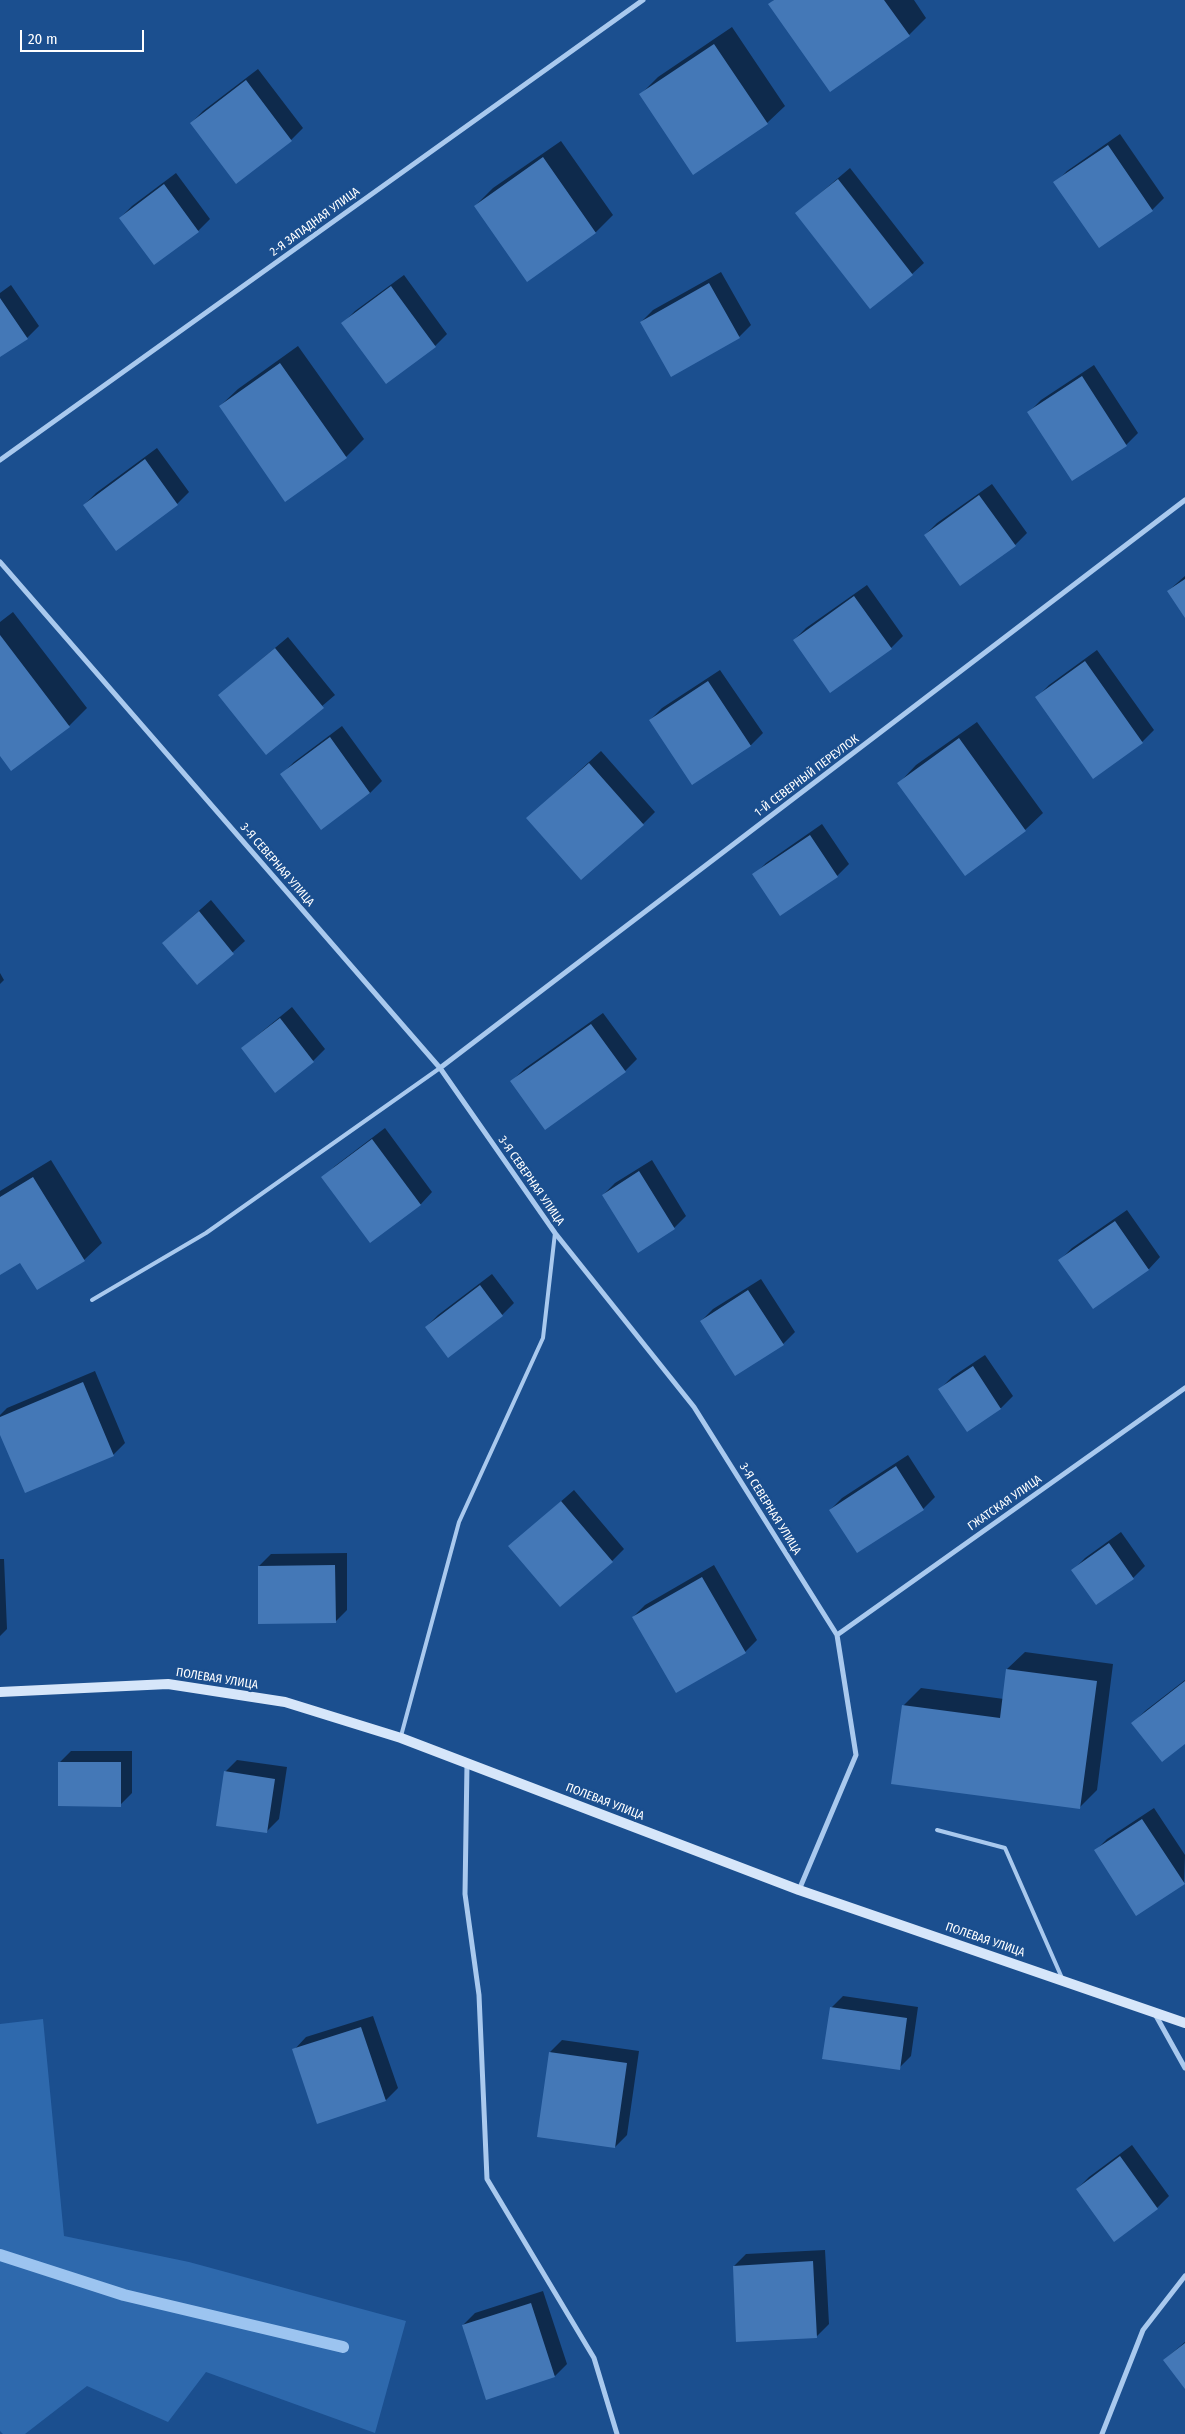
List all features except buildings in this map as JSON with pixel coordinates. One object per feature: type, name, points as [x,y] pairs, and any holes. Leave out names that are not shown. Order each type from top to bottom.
[{"type":"main road","name":"ПОЛЕВАЯ УЛИЦА","points":[[0,1692],[168,1684],[285,1702],[401,1738],[800,1890],[1185,2023]]},
{"type":"street","name":"2-Я ЗАПАДНАЯ УЛИЦА","points":[[0,460],[643,0]]},
{"type":"street","name":"1-Й СЕВЕРНЫЙ ПЕРЕУЛОК","points":[[440,1068],[1185,500]]},
{"type":"street","name":"3-Я СЕВЕРНАЯ УЛИЦА","points":[[0,562],[440,1068],[555,1232],[694,1407],[837,1635],[856,1755],[800,1890]]},
{"type":"street","name":"ГЖАТСКАЯ УЛИЦА","points":[[837,1635],[1185,1388]]},
{"type":"street","points":[[468,1763],[465,1894],[479,1995],[487,2179],[594,2358],[617,2434]]},
{"type":"street","points":[[1154,2012],[1185,2068]]},
{"type":"street","points":[[1102,2434],[1143,2330],[1185,2276]]},
{"type":"lane","points":[[92,1300],[206,1233],[440,1068]]},
{"type":"lane","points":[[401,1738],[459,1522],[543,1338],[555,1232]]},
{"type":"lane","points":[[937,1830],[1005,1848],[1063,1980]]},
{"type":"shaded area","points":[[43,2019],[64,2236],[189,2262],[406,2321],[375,2433],[206,2372],[168,2422],[87,2386],[25,2434],[3,2434],[0,2431],[0,2024]]},
{"type":"waterway","points":[[0,2255],[124,2295],[343,2347]]}]
